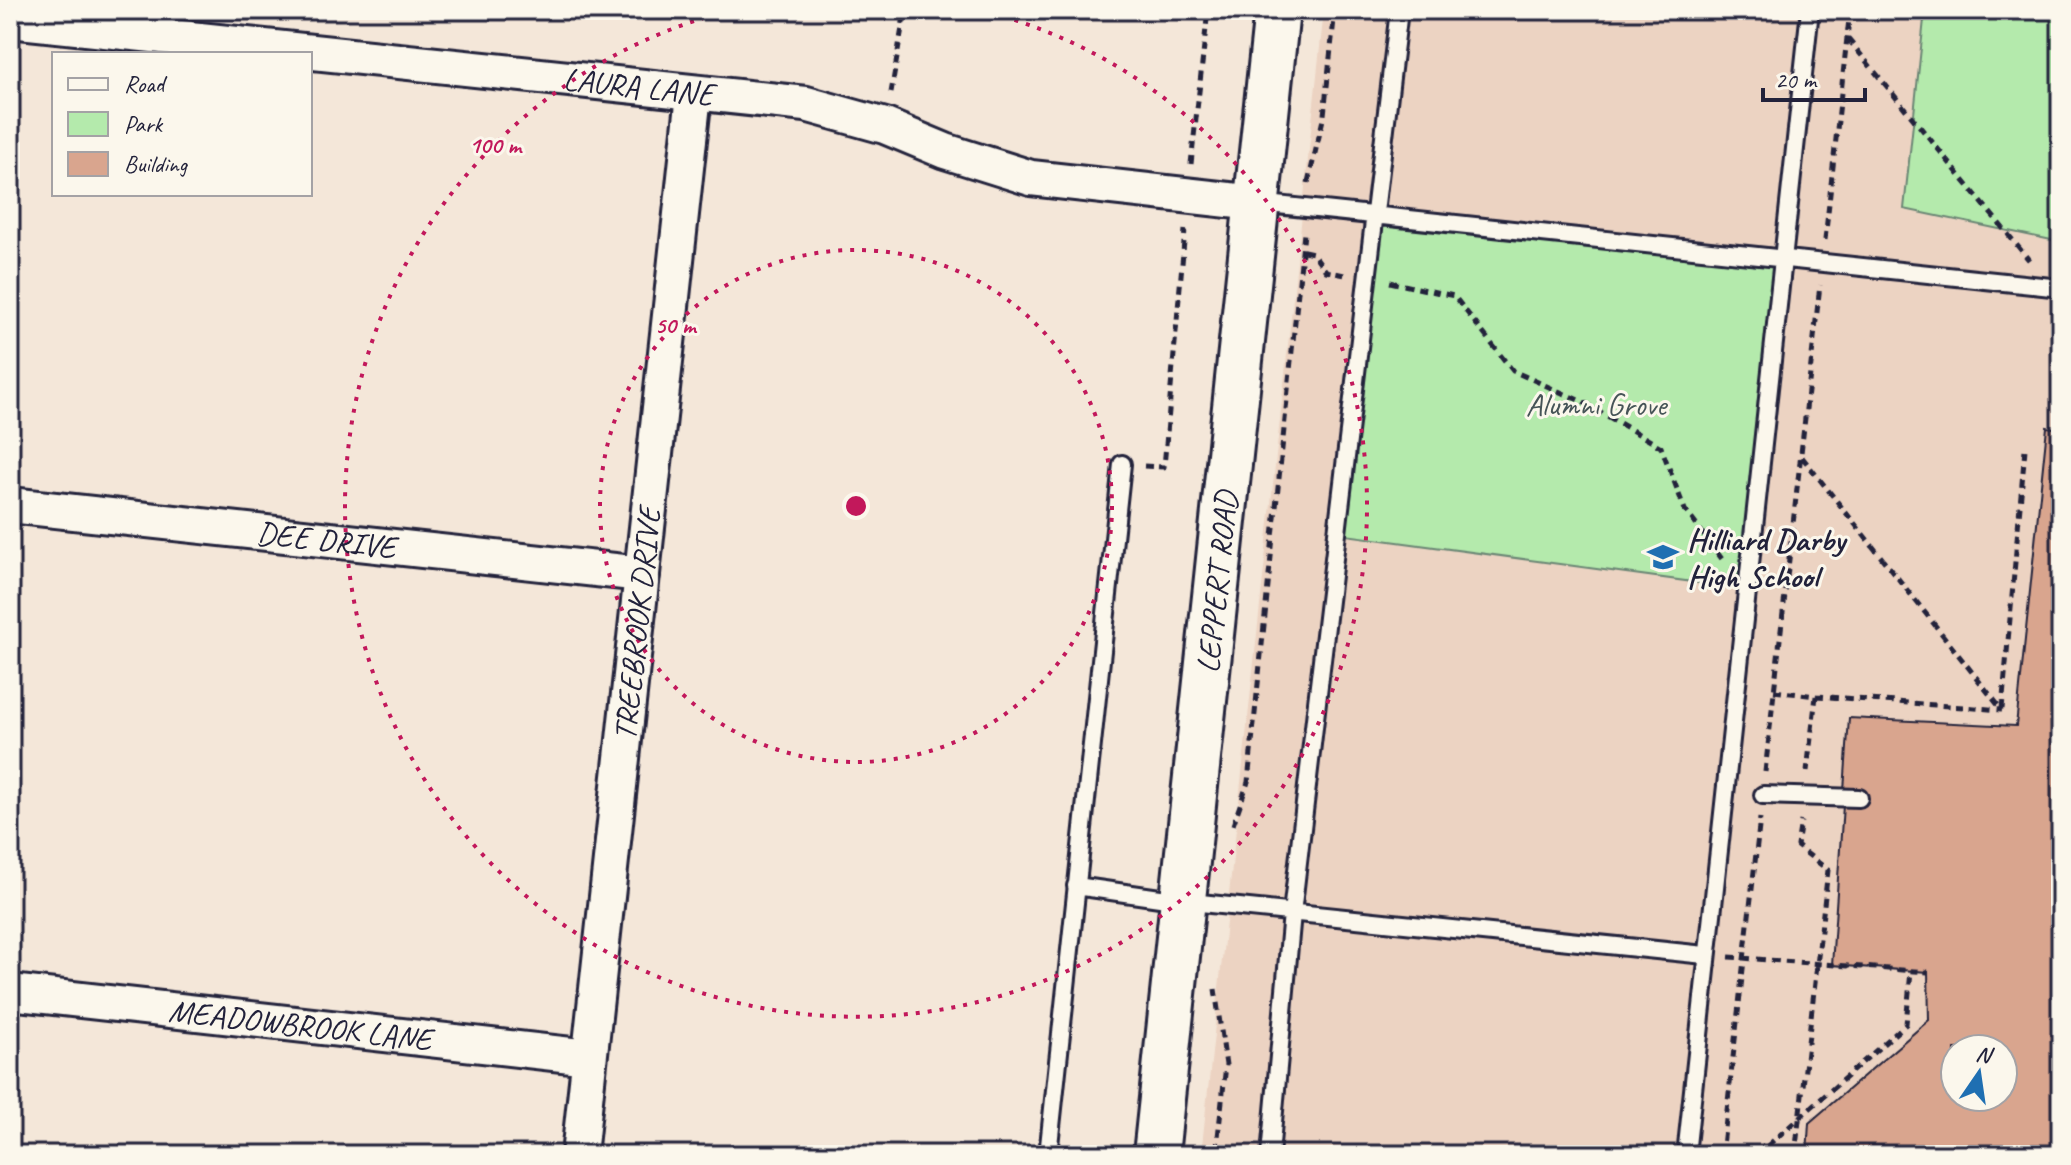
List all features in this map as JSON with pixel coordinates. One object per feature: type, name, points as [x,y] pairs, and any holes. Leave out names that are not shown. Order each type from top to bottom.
[{"type":"main road","name":"LEPPERT ROAD","points":[[1156,1155],[1277,10]]},
{"type":"street","name":"LAURA LANE","points":[[10,20],[306,52]]},
{"type":"street","name":"LAURA LANE","points":[[312,53],[806,104],[885,126],[945,151],[1031,178],[1256,203]]},
{"type":"street","name":"TREEBROOK DRIVE","points":[[579,1155],[694,94]]},
{"type":"street","name":"DEE DRIVE","points":[[10,505],[642,574]]},
{"type":"street","name":"MEADOWBROOK LANE","points":[[10,992],[589,1057]]},
{"type":"lane","points":[[1270,1155],[1292,913],[1399,10]]},
{"type":"lane","points":[[1686,1155],[1705,955],[1810,10]]},
{"type":"lane","points":[[1256,203],[2056,287]]},
{"type":"lane","points":[[1048,1155],[1122,464]]},
{"type":"lane","points":[[1763,795],[1859,798]]},
{"type":"lane","points":[[1076,886],[1181,901],[1705,955]]},
{"type":"path","points":[[885,126],[905,10]]},
{"type":"path","points":[[1122,464],[1164,467],[1208,10]]},
{"type":"path","points":[[1228,839],[1248,782],[1304,251],[1305,208],[1313,150],[1324,115],[1335,10]]},
{"type":"path","points":[[1722,1155],[1850,10]]},
{"type":"path","points":[[1847,38],[2056,287]]},
{"type":"path","points":[[1304,251],[1313,253],[1326,271],[1454,296],[1513,371],[1583,402],[1661,447],[1685,510],[1745,589]]},
{"type":"path","points":[[2002,710],[2025,449]]},
{"type":"path","points":[[1801,456],[2002,710]]},
{"type":"path","points":[[1774,691],[2002,710]]},
{"type":"path","points":[[1795,1155],[1828,870],[1797,846],[1816,696]]},
{"type":"path","points":[[1705,955],[1928,972]]},
{"type":"path","points":[[1757,1155],[1906,1024],[1911,971]]},
{"type":"path","points":[[1214,984],[1226,1065],[1216,1155]]},
{"type":"shaded area","name":"Hilliard Darby High School","points":[[1324,10],[2061,10],[2061,1155],[1201,1155]]},
{"type":"green space","points":[[1925,10],[2061,10],[2061,242],[1904,209]]},
{"type":"green space","name":"Alumni Grove","points":[[1377,216],[1781,260],[1745,589],[1338,534]]},
{"type":"building","points":[[2047,427],[2061,429],[2061,1155],[1807,1155],[1809,1123],[1929,1020],[1928,972],[1832,965],[1849,718],[2016,726]]},
{"type":"place","name":"Hilliard Darby High School","points":[[1663,557]]}]
